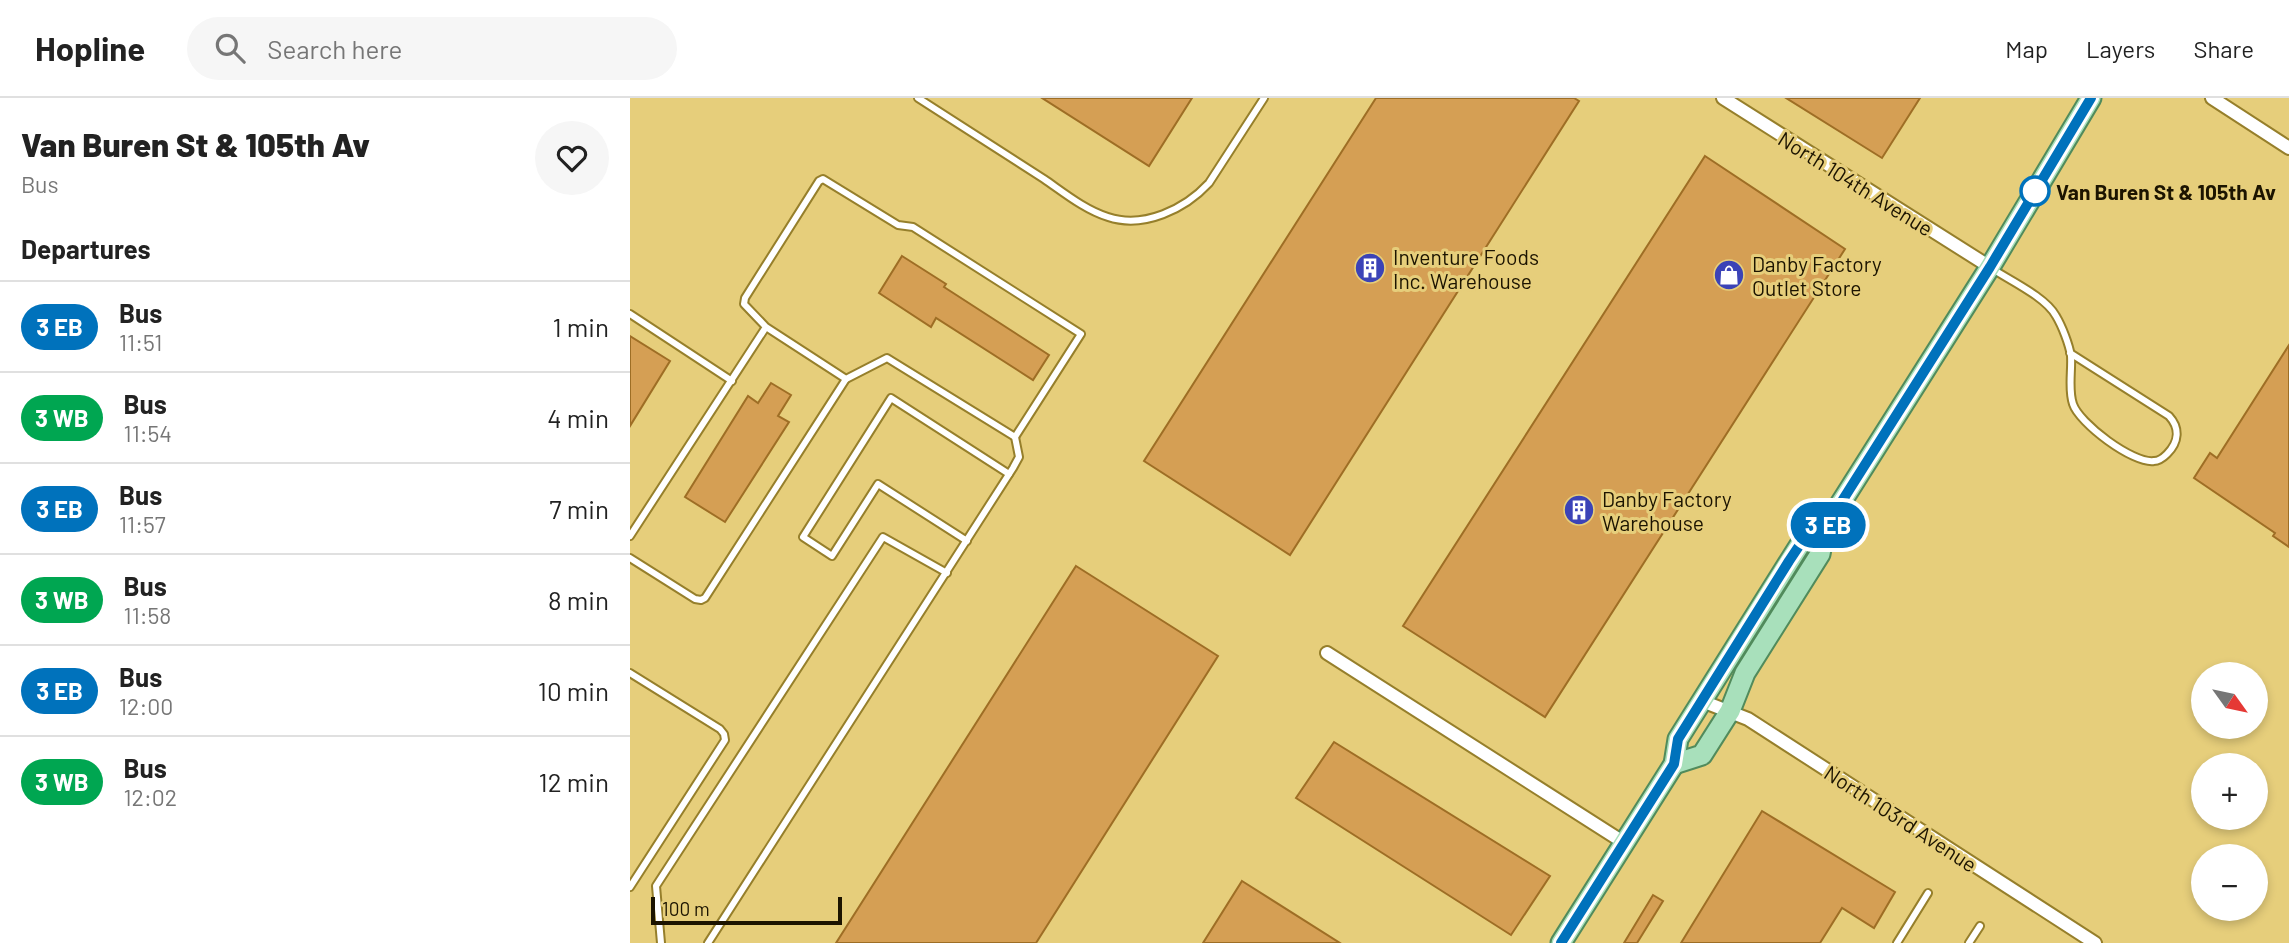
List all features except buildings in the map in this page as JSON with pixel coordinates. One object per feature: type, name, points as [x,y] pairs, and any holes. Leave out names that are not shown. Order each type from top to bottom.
[{"type":"main road","points":[[1674,764],[1702,755],[1730,711],[1745,673],[1820,554],[1825,528],[1990,267],[2091,98]]},
{"type":"main road","points":[[1561,943],[1674,764],[1678,739],[1801,543],[1825,528]]},
{"type":"main road","points":[[1730,711],[1734,668],[1767,615],[1767,597]]},
{"type":"street","name":"North 104th Avenue","points":[[1723,98],[1990,267]]},
{"type":"street","points":[[2212,98],[2289,148]]},
{"type":"street","points":[[1327,653],[1623,842]]},
{"type":"street","name":"North 103rd Avenue","points":[[1702,701],[1748,719],[2095,943]]},
{"type":"lane","points":[[918,98],[1079,202],[1108,218],[1136,220],[1163,215],[1197,196],[1209,183],[1264,98]]},
{"type":"lane","points":[[708,943],[1009,474],[1019,457],[1016,437],[1081,333],[913,227],[898,225],[827,180],[820,181],[745,298],[744,304],[766,327],[846,379]]},
{"type":"lane","points":[[1990,267],[2047,304],[2056,315],[2070,353],[2072,402],[2078,415],[2108,441],[2140,458],[2152,462],[2169,453],[2178,433],[2176,424],[2169,416],[2070,353]]},
{"type":"lane","points":[[630,314],[732,380]]},
{"type":"lane","points":[[630,536],[766,327]]},
{"type":"lane","points":[[630,558],[695,599],[705,598],[846,379],[887,358],[1016,437]]},
{"type":"lane","points":[[967,541],[878,484],[832,556],[803,537],[891,398],[1009,474]]},
{"type":"lane","points":[[661,943],[656,886],[883,537],[947,573]]},
{"type":"lane","points":[[630,673],[720,729],[725,740],[630,887]]},
{"type":"lane","points":[[1897,943],[1928,893]]},
{"type":"lane","points":[[1969,943],[1980,926]]},
{"type":"bus line","points":[[1561,943],[1674,764],[1678,739],[1789,561],[1801,543],[1825,528],[1990,267],[2091,98]]},
{"type":"place","name":"Van Buren St & 105th Av","points":[[2035,191]]},
{"type":"place","name":"Inventure Foods Inc. Warehouse","points":[[1370,268]]},
{"type":"place","name":"Danby Factory Outlet Store","points":[[1729,275]]},
{"type":"place","name":"Danby Factory Warehouse","points":[[1579,510]]}]
